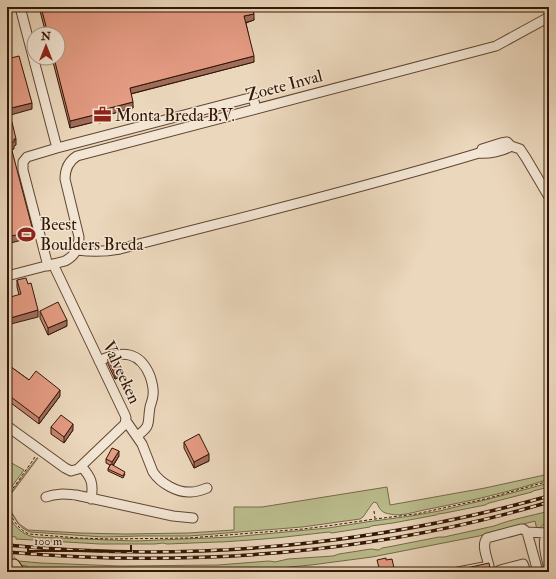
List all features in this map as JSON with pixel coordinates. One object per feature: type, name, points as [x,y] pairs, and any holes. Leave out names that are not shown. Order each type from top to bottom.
[{"type":"street","points":[[20,7],[57,148]]},
{"type":"street","name":"Zoete Inval","points":[[77,250],[79,242],[78,233],[65,179],[68,164],[73,158],[81,154],[496,46],[549,17]]},
{"type":"street","name":"Valveeken","points":[[81,466],[124,426],[128,418],[50,265],[23,170],[22,165],[24,160],[27,157],[57,148],[254,97],[256,109]]},
{"type":"street","points":[[148,124],[151,136]]},
{"type":"street","points":[[7,276],[69,259],[77,250],[90,252],[120,249],[328,195],[479,153],[485,154],[512,146],[520,149],[549,197]]},
{"type":"street","points":[[100,361],[115,355],[126,354],[135,356],[139,359],[148,371],[154,395],[150,407],[148,426],[146,430],[137,436]]},
{"type":"street","points":[[128,418],[146,452],[156,476],[161,481],[169,486],[184,491],[195,491],[207,488]]},
{"type":"street","points":[[7,426],[68,470],[75,470],[81,466],[91,479],[93,486],[91,499]]},
{"type":"street","points":[[46,497],[53,494],[76,495],[172,516],[193,518]]},
{"type":"street","points":[[458,572],[489,566],[484,545],[487,538],[521,529],[526,530],[527,532],[547,531],[544,550],[549,569]]},
{"type":"street","points":[[527,532],[538,572]]},
{"type":"street","points":[[500,572],[500,570],[523,564],[526,572]]},
{"type":"path","points":[[40,450],[10,492],[7,501],[8,509],[13,520],[22,531],[29,534],[78,538],[189,538],[327,526],[375,518],[416,514],[495,496],[549,481]]},
{"type":"path","points":[[374,511],[375,518]]},
{"type":"green space","points":[[38,458],[11,494],[10,510],[10,495],[21,478]]},
{"type":"green space","points":[[8,461],[24,470],[7,493],[7,462]]},
{"type":"green space","points":[[549,474],[549,479],[520,488],[404,514],[395,515],[385,513],[380,509],[377,503],[374,502],[360,519],[302,527],[189,536],[103,537],[30,532],[20,526],[10,510],[19,524],[28,530],[124,534],[188,533],[234,530],[234,507],[262,507],[387,487],[390,505],[485,488]]},
{"type":"green space","points":[[549,483],[549,487],[485,505],[332,533],[329,532],[222,542],[167,544],[100,544],[16,539],[16,537],[7,535],[7,512],[12,521],[21,531],[35,537],[135,541],[232,537],[328,528],[439,511]]},
{"type":"green space","points":[[549,511],[549,520],[537,530],[535,521],[479,536],[372,557],[311,565],[237,572],[31,572],[27,566],[7,564],[7,560],[120,566],[218,565],[269,561],[275,562],[288,559],[333,556],[371,549],[379,550],[382,548],[494,526],[515,519]]},
{"type":"building","points":[[41,7],[252,7],[254,14],[244,16],[254,56],[130,88],[133,102],[106,109],[107,114],[99,117],[98,114],[70,121],[56,66],[66,66],[66,26],[46,26]]},
{"type":"building","points":[[19,56],[32,103],[7,109],[7,59]]},
{"type":"building","points":[[7,120],[9,120],[10,123],[12,122],[16,139],[14,139],[14,142],[10,143],[33,231],[7,237]]},
{"type":"building","points":[[26,278],[28,284],[31,283],[38,310],[7,319],[7,298],[21,294],[17,280]]},
{"type":"building","points":[[58,302],[67,320],[48,328],[40,311]]},
{"type":"building","points":[[113,358],[120,372],[115,375],[108,359]]},
{"type":"building","points":[[7,364],[29,380],[36,371],[60,390],[39,418],[7,394]]},
{"type":"building","points":[[61,415],[73,424],[64,437],[51,427]]},
{"type":"building","points":[[199,434],[209,454],[194,462],[184,442]]},
{"type":"building","points":[[112,448],[119,451],[112,462],[106,459]]},
{"type":"building","points":[[111,464],[125,472],[123,476],[108,469]]},
{"type":"building","points":[[386,558],[386,560],[392,559],[394,568],[388,569],[389,572],[380,572],[377,560]]},
{"type":"building","points":[[489,563],[491,572],[448,572]]},
{"type":"building","points":[[514,568],[516,572],[510,572],[509,569]]},
{"type":"tunnel","points":[[7,554],[14,565]]},
{"type":"railway","points":[[7,545],[75,550],[144,552],[280,546],[348,538],[416,527],[483,513],[549,496]]},
{"type":"railway","points":[[7,552],[75,557],[144,558],[212,557],[281,552],[349,545],[416,534],[483,520],[549,502]]},
{"type":"place","name":"Monta Breda B.V.","points":[[102,115]]},
{"type":"place","name":"Beest Boulders Breda","points":[[27,234]]}]
